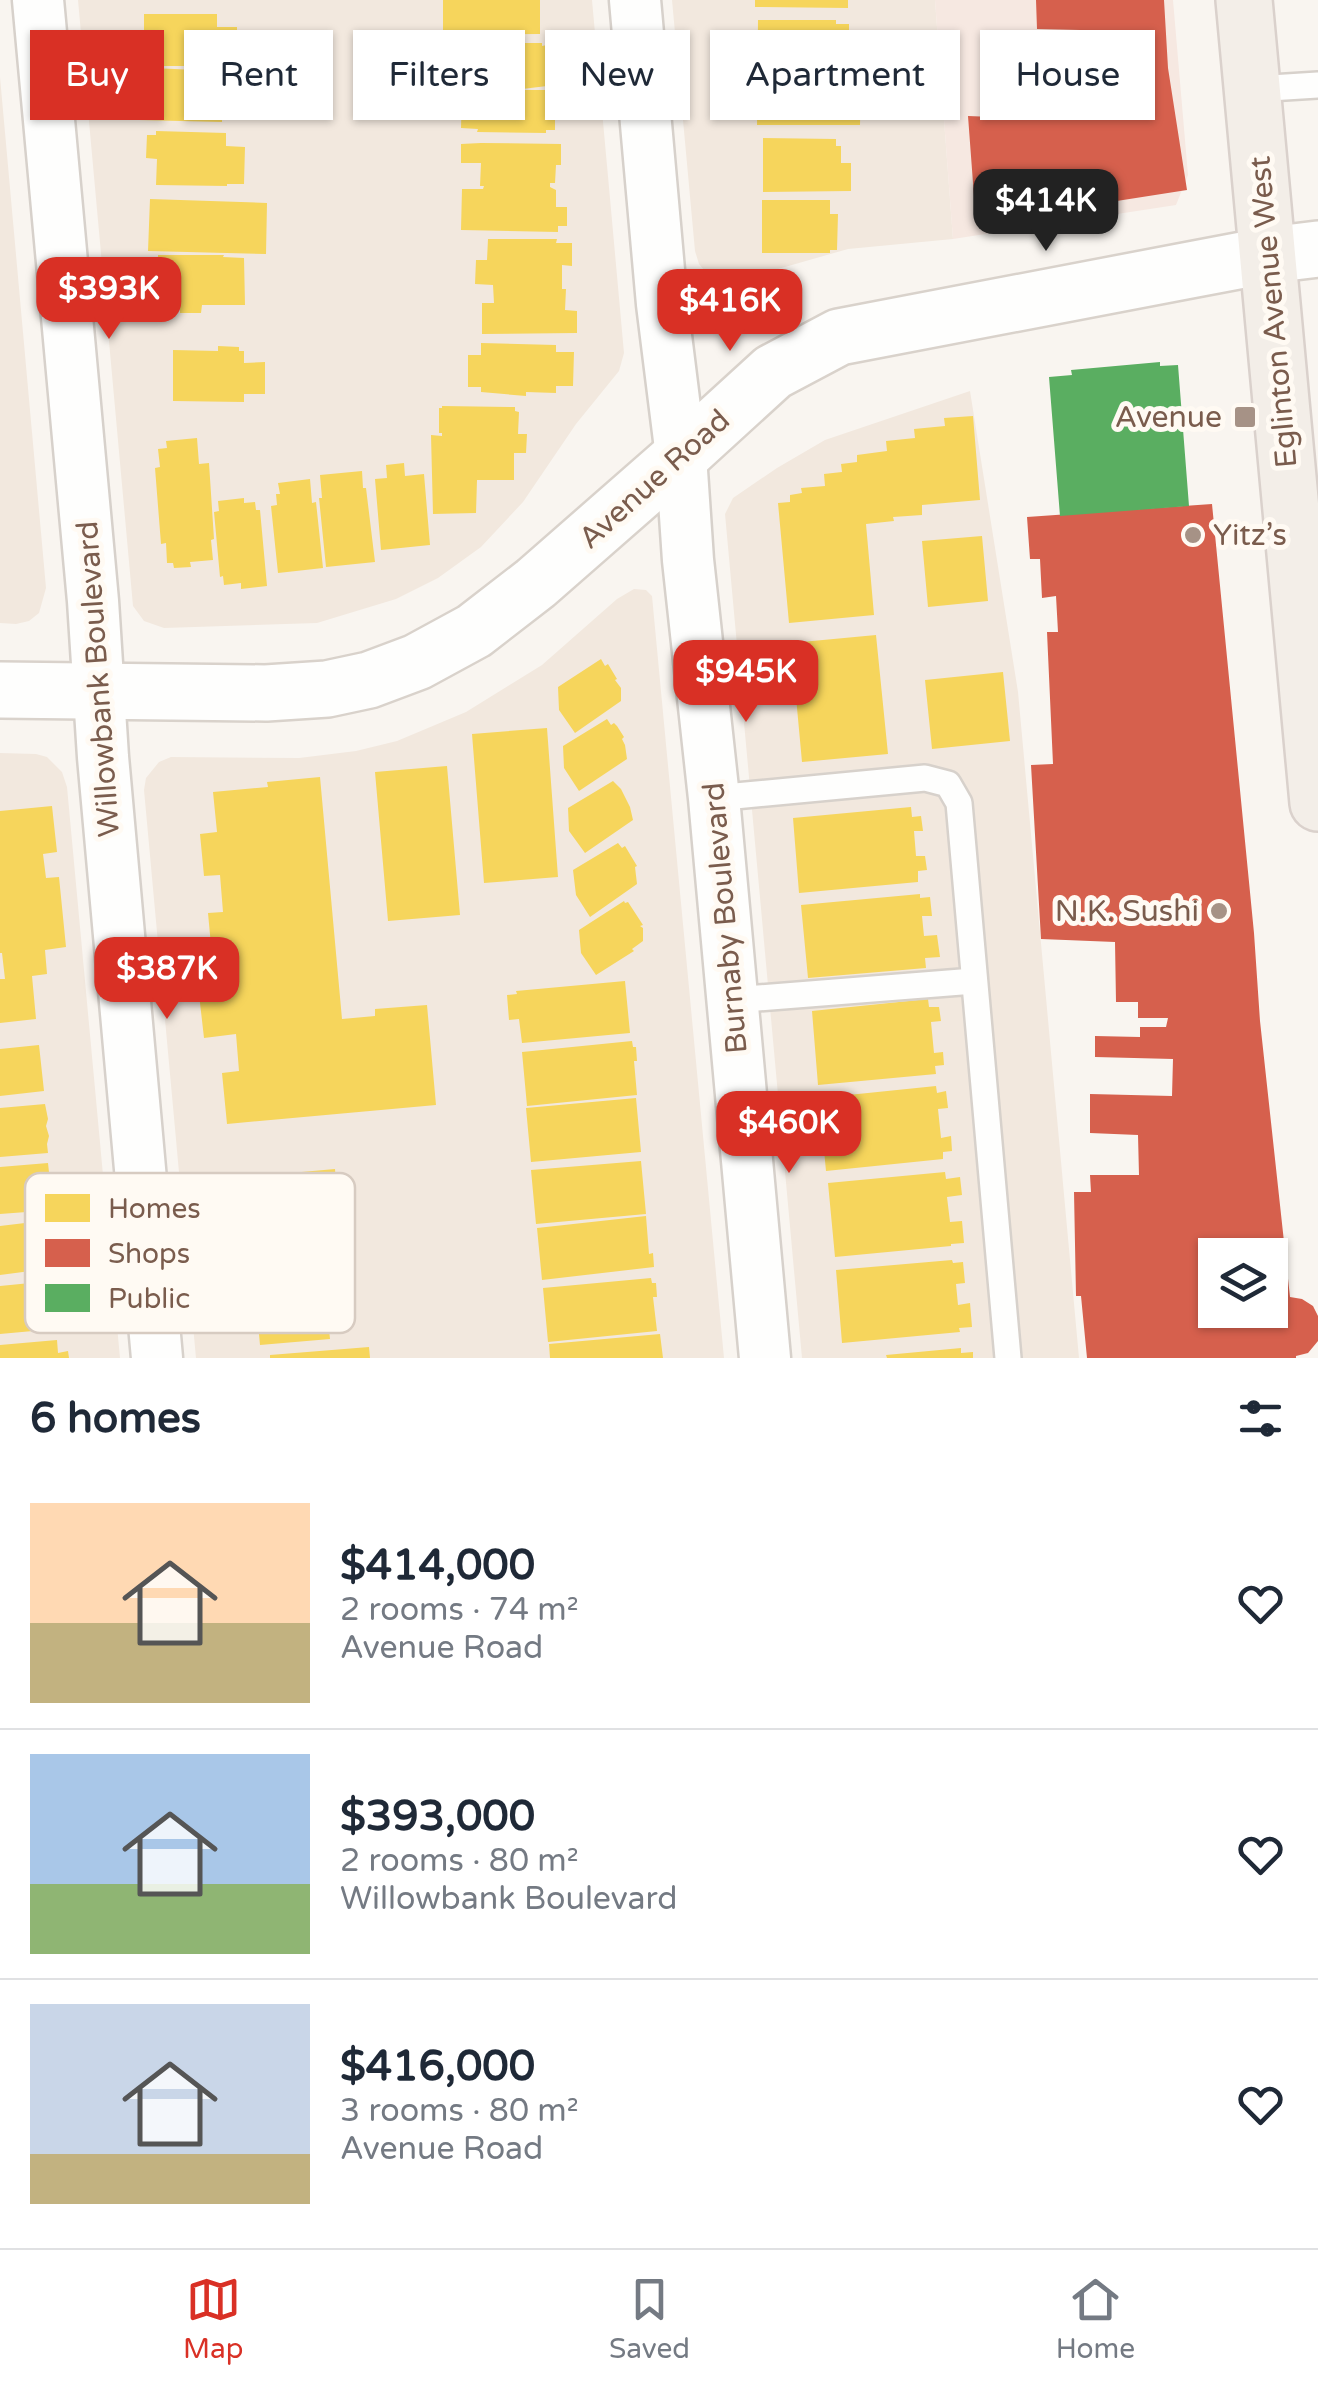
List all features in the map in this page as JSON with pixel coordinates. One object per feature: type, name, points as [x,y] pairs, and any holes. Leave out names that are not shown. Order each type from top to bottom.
[{"type":"main road","name":"Eglinton Avenue West","points":[[1244,0],[1252,89],[1294,252],[1318,803]]},
{"type":"main road","name":"Avenue Road","points":[[0,690],[266,693],[327,689],[369,680],[417,662],[474,631],[774,372],[840,337],[1294,252]]},
{"type":"street","name":"Willowbank Boulevard","points":[[38,0],[140,1173]]},
{"type":"street","name":"Burnaby Boulevard","points":[[635,0],[765,1358]]},
{"type":"street","name":"Willowbank Boulevard","points":[[155,1333],[157,1358]]},
{"type":"lane","points":[[1252,89],[1318,85]]},
{"type":"lane","points":[[714,798],[925,778],[948,784],[958,803],[1008,1358]]},
{"type":"lane","points":[[733,1000],[974,981]]},
{"type":"shaded area","points":[[78,0],[592,0],[595,30],[545,30],[545,120],[603,120],[624,353],[619,371],[576,424],[523,502],[481,547],[438,578],[396,599],[317,623],[164,628],[144,621],[133,606],[89,120],[164,120],[164,30],[81,30]]},
{"type":"shaded area","points":[[672,0],[935,0],[937,30],[710,30],[710,120],[944,120],[953,239],[848,249],[725,284],[714,282],[699,264],[695,251],[683,120],[690,120],[690,30],[675,30]]},
{"type":"shaded area","points":[[935,0],[1173,0],[1188,175],[1176,205],[953,239],[944,120],[960,120],[960,30],[937,30]]},
{"type":"shaded area","points":[[0,77],[46,588],[39,613],[16,624],[0,623]]},
{"type":"shaded area","points":[[970,391],[1018,692],[1079,1358],[802,1358],[725,514],[733,498],[825,440]]},
{"type":"shaded area","points":[[634,589],[646,590],[652,596],[724,1358],[196,1358],[194,1333],[355,1333],[355,1173],[179,1173],[146,778],[159,762],[171,757],[299,758],[397,741],[466,712],[542,665],[617,599]]},
{"type":"shaded area","points":[[0,753],[36,754],[47,757],[62,772],[67,787],[103,1173],[25,1173],[25,1333],[118,1333],[120,1358],[0,1358]]},
{"type":"building: Homes","points":[[443,0],[540,0],[540,34],[525,34],[525,30],[443,30]]},
{"type":"building: Homes","points":[[755,0],[848,0],[848,8],[755,7]]},
{"type":"building: Homes","points":[[144,14],[217,14],[217,27],[237,27],[184,30],[184,66],[164,66],[164,30],[144,30]]},
{"type":"building: Homes","points":[[758,20],[836,20],[836,24],[849,24],[849,30],[758,30]]},
{"type":"building: Homes","points":[[525,43],[545,45],[545,86],[525,89]]},
{"type":"building: Homes","points":[[164,69],[184,69],[184,120],[222,122],[139,120],[164,120]]},
{"type":"building: Homes","points":[[525,90],[545,90],[545,120],[555,120],[555,130],[546,133],[477,132],[478,129],[461,128],[461,120],[525,120]]},
{"type":"building: Homes","points":[[757,120],[860,120],[860,125],[757,125]]},
{"type":"building: Homes","points":[[156,131],[226,133],[226,146],[245,147],[244,184],[156,185],[157,159],[146,158],[147,135],[156,135]]},
{"type":"building: Homes","points":[[763,138],[836,139],[836,146],[841,146],[841,163],[851,163],[851,191],[763,192]]},
{"type":"building: Homes","points":[[461,144],[561,144],[561,165],[556,165],[555,183],[550,183],[550,187],[556,190],[556,207],[567,207],[567,226],[558,226],[558,232],[461,230],[462,189],[484,186],[480,186],[481,163],[461,163]]},
{"type":"building: Homes","points":[[150,199],[267,203],[266,254],[148,251]]},
{"type":"building: Homes","points":[[762,200],[830,200],[830,214],[838,214],[837,250],[762,253]]},
{"type":"building: Homes","points":[[488,239],[557,239],[556,243],[572,243],[572,266],[562,265],[562,289],[566,289],[565,310],[577,311],[577,333],[482,334],[482,303],[494,303],[493,285],[475,284],[476,260],[487,260]]},
{"type":"building: Homes","points":[[158,255],[244,258],[245,305],[202,305],[201,313],[180,313],[180,305],[157,304]]},
{"type":"building: Homes","points":[[481,343],[556,345],[556,352],[574,352],[573,386],[556,386],[556,393],[526,392],[526,396],[468,387],[468,355],[481,355]]},
{"type":"building: Homes","points":[[218,346],[239,347],[239,351],[244,351],[244,363],[265,362],[265,394],[244,394],[244,402],[173,401],[173,350],[218,351]]},
{"type":"building: Homes","points":[[442,406],[515,407],[519,412],[518,434],[527,434],[526,453],[514,453],[514,480],[477,480],[476,513],[433,514],[431,435],[442,436]]},
{"type":"building: Homes","points":[[973,416],[980,500],[922,505],[922,515],[866,524],[874,615],[789,623],[778,503],[790,502],[790,495],[802,493],[801,488],[825,486],[824,474],[842,472],[841,464],[857,462],[857,455],[887,451],[886,441],[915,438],[914,429],[945,426],[944,418]]},
{"type":"building: Homes","points":[[197,438],[199,464],[209,463],[213,560],[174,568],[173,563],[167,563],[166,543],[161,544],[155,468],[160,467],[158,449],[167,448],[166,441]]},
{"type":"building: Homes","points":[[404,463],[405,476],[424,474],[430,545],[381,550],[375,479],[387,478],[386,465]]},
{"type":"building: Homes","points":[[362,471],[375,562],[326,567],[320,475]]},
{"type":"building: Homes","points":[[310,479],[323,568],[278,573],[271,506],[277,505],[278,483]]},
{"type":"building: Homes","points":[[244,498],[244,503],[255,502],[256,510],[260,510],[267,586],[241,589],[241,583],[224,585],[223,576],[220,577],[214,512],[219,511],[218,501]]},
{"type":"building: Homes","points":[[982,536],[988,601],[928,607],[922,541]]},
{"type":"building: Homes","points":[[876,635],[888,754],[802,762],[791,643]]},
{"type":"building: Homes","points":[[601,659],[617,679],[621,701],[575,733],[559,710],[558,687]]},
{"type":"building: Homes","points":[[1003,672],[1010,741],[932,749],[925,680]]},
{"type":"building: Homes","points":[[607,719],[624,737],[627,759],[579,791],[564,768],[563,746]]},
{"type":"building: Homes","points":[[547,728],[558,877],[484,883],[472,734]]},
{"type":"building: Homes","points":[[447,766],[460,915],[388,921],[375,772]]},
{"type":"building: Homes","points":[[320,777],[342,1019],[375,1016],[375,1009],[427,1005],[436,1105],[227,1124],[222,1073],[239,1071],[236,1034],[204,1038],[199,994],[231,991],[228,954],[212,956],[208,913],[223,912],[220,875],[204,876],[200,834],[217,832],[213,792]]},
{"type":"building: Homes","points":[[613,781],[621,789],[633,820],[585,853],[569,831],[568,808]]},
{"type":"building: Homes","points":[[52,806],[57,852],[43,854],[46,878],[59,877],[66,947],[45,950],[47,974],[32,976],[36,1019],[0,1023],[0,979],[5,979],[0,953],[0,811]]},
{"type":"building: Homes","points":[[911,807],[912,817],[921,816],[923,831],[914,831],[916,856],[925,856],[927,870],[918,871],[918,882],[799,893],[793,818]]},
{"type":"building: Homes","points":[[618,843],[622,848],[625,846],[637,866],[637,884],[590,917],[576,895],[573,870]]},
{"type":"building: Homes","points":[[920,894],[920,898],[930,897],[932,916],[922,916],[924,936],[937,935],[940,957],[925,958],[926,968],[808,978],[801,905]]},
{"type":"building: Homes","points":[[624,901],[643,925],[643,941],[596,975],[581,953],[579,930]]},
{"type":"building: Homes","points":[[625,981],[630,1033],[522,1043],[519,1019],[509,1020],[507,995],[517,994],[516,991]]},
{"type":"building: Homes","points":[[928,999],[929,1007],[939,1007],[941,1021],[931,1022],[934,1053],[943,1052],[944,1065],[935,1066],[936,1074],[818,1085],[812,1011]]},
{"type":"building: Homes","points":[[632,1041],[636,1047],[637,1095],[527,1106],[522,1052]]},
{"type":"building: Homes","points":[[39,1045],[44,1091],[0,1096],[0,1049]]},
{"type":"building: Homes","points":[[936,1086],[937,1093],[946,1091],[948,1108],[938,1109],[941,1138],[951,1136],[952,1151],[943,1152],[943,1159],[826,1171],[819,1098]]},
{"type":"building: Homes","points":[[636,1098],[641,1152],[531,1162],[526,1108]]},
{"type":"building: Homes","points":[[45,1104],[48,1153],[0,1157],[0,1108]]},
{"type":"building: Homes","points":[[641,1161],[646,1214],[536,1224],[531,1170]]},
{"type":"building: Homes","points":[[48,1163],[49,1173],[25,1173],[25,1212],[0,1214],[0,1167]]},
{"type":"building: Homes","points":[[335,1169],[335,1173],[290,1173]]},
{"type":"building: Homes","points":[[945,1172],[946,1179],[960,1177],[962,1195],[947,1197],[950,1222],[962,1221],[964,1243],[835,1257],[828,1183]]},
{"type":"building: Homes","points":[[646,1216],[654,1267],[542,1280],[537,1228]]},
{"type":"building: Homes","points":[[25,1223],[25,1272],[0,1275],[0,1226]]},
{"type":"building: Homes","points":[[963,1262],[965,1283],[956,1284],[958,1305],[970,1303],[972,1327],[959,1328],[960,1332],[842,1343],[836,1270]]},
{"type":"building: Homes","points":[[651,1278],[656,1283],[657,1297],[653,1297],[657,1331],[548,1342],[543,1288]]},
{"type":"building: Homes","points":[[25,1284],[25,1332],[0,1334],[0,1286]]},
{"type":"building: Homes","points":[[259,1333],[329,1333],[330,1339],[260,1345]]},
{"type":"building: Homes","points":[[660,1334],[663,1358],[550,1358],[549,1344]]},
{"type":"building: Homes","points":[[57,1340],[58,1353],[68,1351],[69,1358],[0,1358],[0,1345]]},
{"type":"building: Homes","points":[[369,1347],[370,1358],[270,1358],[270,1355]]},
{"type":"building: Homes","points":[[961,1348],[961,1353],[973,1352],[973,1358],[886,1355]]},
{"type":"building: Shops","points":[[1036,0],[1164,0],[1168,68],[1187,190],[976,223],[968,116],[980,116],[980,120],[1155,120],[1155,30],[1037,29]]},
{"type":"building: Shops","points":[[1212,504],[1284,1238],[1198,1238],[1198,1328],[1288,1328],[1288,1279],[1290,1297],[1313,1306],[1318,1316],[1318,1341],[1308,1353],[1296,1358],[1087,1358],[1081,1296],[1076,1296],[1074,1192],[1091,1192],[1090,1175],[1139,1175],[1138,1135],[1090,1133],[1090,1094],[1172,1096],[1173,1059],[1095,1057],[1095,1036],[1140,1037],[1140,1027],[1166,1027],[1168,1018],[1138,1018],[1138,1002],[1116,1002],[1115,942],[1041,939],[1031,765],[1053,764],[1047,632],[1058,632],[1056,596],[1042,598],[1040,559],[1030,559],[1027,517]]},
{"type":"building: Public","points":[[1160,362],[1160,366],[1178,365],[1189,506],[1060,516],[1049,377],[1072,375],[1071,370]]},
{"type":"place","name":"Avenue","points":[[1245,417]]},
{"type":"place","name":"Yitz’s","points":[[1193,535]]},
{"type":"place","name":"N.K. Sushi","points":[[1219,911]]}]
